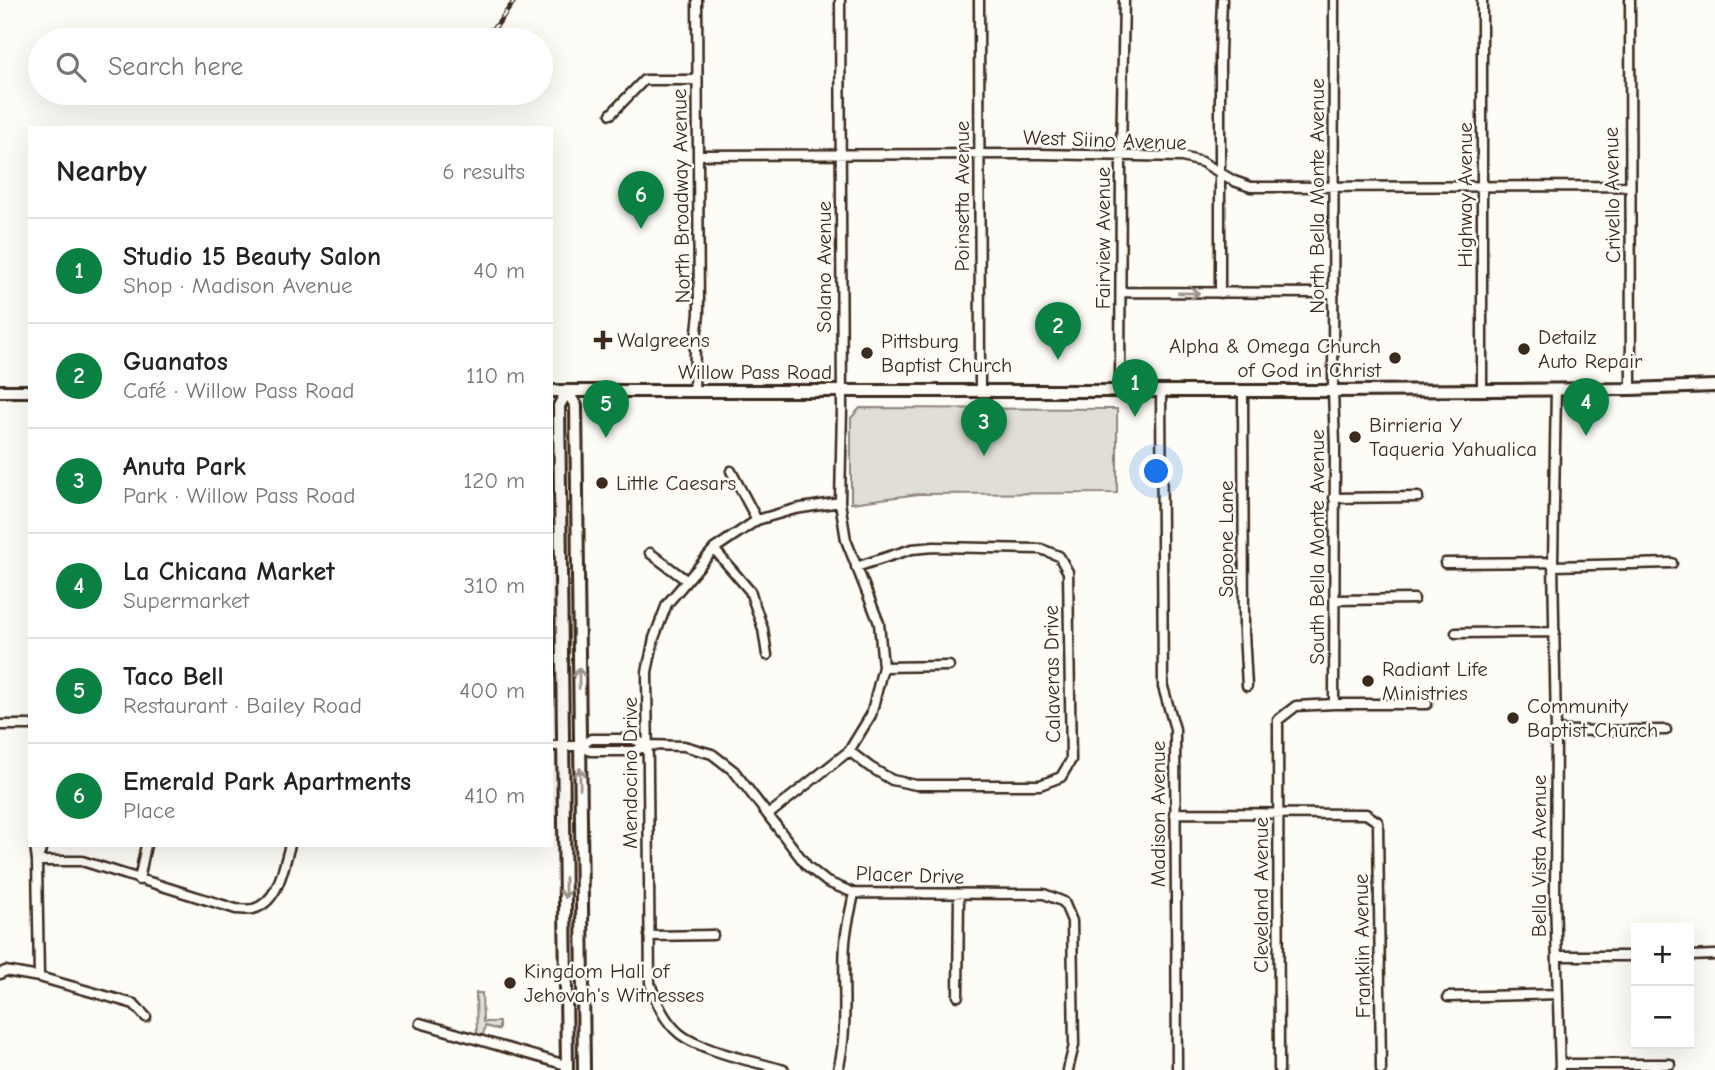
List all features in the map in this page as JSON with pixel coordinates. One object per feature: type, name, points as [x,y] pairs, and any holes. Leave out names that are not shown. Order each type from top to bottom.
[{"type":"main road","name":"Willow Pass Road","points":[[553,391],[1120,392],[1556,390],[1715,386]]},
{"type":"main road","points":[[0,391],[28,391]]},
{"type":"main road","points":[[567,391],[576,406],[584,1070]]},
{"type":"main road","points":[[566,1067],[559,406],[567,391]]},
{"type":"street","name":"North Broadway Avenue","points":[[694,391],[699,314],[697,0]]},
{"type":"street","name":"Solano Avenue","points":[[768,815],[849,751],[871,716],[883,667],[879,623],[846,540],[841,502],[840,0]]},
{"type":"street","name":"Poinsetta Avenue","points":[[979,0],[980,391]]},
{"type":"street","name":"Fairview Avenue","points":[[1120,392],[1125,0]]},
{"type":"street","points":[[1220,293],[1222,0]]},
{"type":"street","name":"North Bella Monte Avenue","points":[[1333,391],[1334,0]]},
{"type":"street","name":"Highway Avenue","points":[[1482,0],[1482,390]]},
{"type":"street","name":"Crivello Avenue","points":[[1630,0],[1631,389]]},
{"type":"street","points":[[611,114],[644,80],[697,80]]},
{"type":"street","name":"West Siino Avenue","points":[[699,155],[1182,157],[1202,162],[1234,181],[1251,187],[1629,186]]},
{"type":"street","points":[[1121,292],[1334,293]]},
{"type":"street","name":"Bella Vista Avenue","points":[[1556,390],[1555,896],[1560,1067]]},
{"type":"street","name":"Madison Avenue","points":[[1161,391],[1163,687],[1175,729],[1177,1070]]},
{"type":"street","name":"Sapone Lane","points":[[1243,391],[1244,633],[1247,686]]},
{"type":"street","name":"South Bella Monte Avenue","points":[[1333,391],[1334,704]]},
{"type":"street","points":[[732,471],[757,520]]},
{"type":"street","points":[[1334,498],[1418,497]]},
{"type":"street","name":"Mendocino Drive","points":[[784,1070],[708,1048],[681,1035],[656,1003],[650,983],[647,672],[654,638],[667,604],[714,549],[757,520],[795,509],[841,502]]},
{"type":"street","name":"Calaveras Drive","points":[[849,751],[892,779],[916,785],[1040,785],[1061,777],[1070,760],[1068,572],[1059,555],[1041,549],[934,547],[912,549],[856,567]]},
{"type":"street","points":[[714,549],[750,592],[763,629],[768,654]]},
{"type":"street","points":[[650,552],[686,580]]},
{"type":"street","points":[[1445,563],[1672,563]]},
{"type":"street","points":[[1335,600],[1415,599]]},
{"type":"street","points":[[1456,633],[1555,632]]},
{"type":"street","points":[[883,667],[949,666]]},
{"type":"street","points":[[1334,704],[1427,704]]},
{"type":"street","name":"Cleveland Avenue","points":[[1279,1070],[1278,720],[1296,706],[1334,704]]},
{"type":"street","points":[[0,725],[28,725]]},
{"type":"street","points":[[1556,730],[1667,730]]},
{"type":"street","name":"Placer Drive","points":[[553,747],[580,747],[591,739],[633,739],[647,745],[684,746],[712,754],[734,771],[807,866],[827,881],[854,894],[1044,894],[1064,902],[1072,921],[1074,1045],[1068,1070]]},
{"type":"street","points":[[1174,813],[1278,813]]},
{"type":"street","name":"Franklin Avenue","points":[[1278,813],[1366,814],[1378,821],[1381,1070]]},
{"type":"street","points":[[35,847],[39,976]]},
{"type":"street","points":[[37,861],[40,847]]},
{"type":"street","points":[[139,880],[146,847]]},
{"type":"street","points":[[37,861],[82,861],[236,909],[252,909],[275,893],[289,847]]},
{"type":"street","points":[[838,1070],[845,1028],[845,941],[854,894]]},
{"type":"street","points":[[958,996],[959,895]]},
{"type":"street","points":[[649,936],[713,935]]},
{"type":"street","points":[[1694,956],[1715,955]]},
{"type":"street","points":[[1557,956],[1631,956]]},
{"type":"street","points":[[0,974],[5,971],[39,976],[134,1004],[146,1017]]},
{"type":"street","points":[[1448,997],[1558,994]]},
{"type":"street","points":[[420,1023],[566,1067]]},
{"type":"street","points":[[1560,1067],[1670,1063]]},
{"type":"shaded area","points":[[860,408],[1117,409],[1117,493],[919,494],[851,503],[851,418]]},
{"type":"shaded area","points":[[476,993],[482,993],[483,1022],[499,1022],[499,1030],[485,1026],[482,1040],[477,1039]]},
{"type":"railway","points":[[493,28],[515,0]]},
{"type":"place","name":"Emerald Park Apartments","points":[[641,229]]},
{"type":"place","name":"Walgreens","points":[[603,340]]},
{"type":"place","name":"Detailz Auto Repair","points":[[1524,349]]},
{"type":"place","name":"Pittsburg Baptist Church","points":[[867,353]]},
{"type":"place","name":"Alpha & Omega Church of God in Christ","points":[[1395,358]]},
{"type":"place","name":"Guanatos","points":[[1058,360]]},
{"type":"place","name":"Studio 15 Beauty Salon","points":[[1135,417]]},
{"type":"place","name":"La Chicana Market","points":[[1586,436]]},
{"type":"place","name":"Birrieria Y Taqueria Yahualica","points":[[1355,437]]},
{"type":"place","name":"Taco Bell","points":[[606,438]]},
{"type":"place","name":"Anuta Park","points":[[984,456]]},
{"type":"place","name":"Little Caesars","points":[[602,483]]},
{"type":"place","name":"Radiant Life Ministries","points":[[1368,681]]},
{"type":"place","name":"Community Baptist Church","points":[[1513,718]]},
{"type":"place","name":"Kingdom Hall of Jehovah's Witnesses","points":[[510,983]]}]
